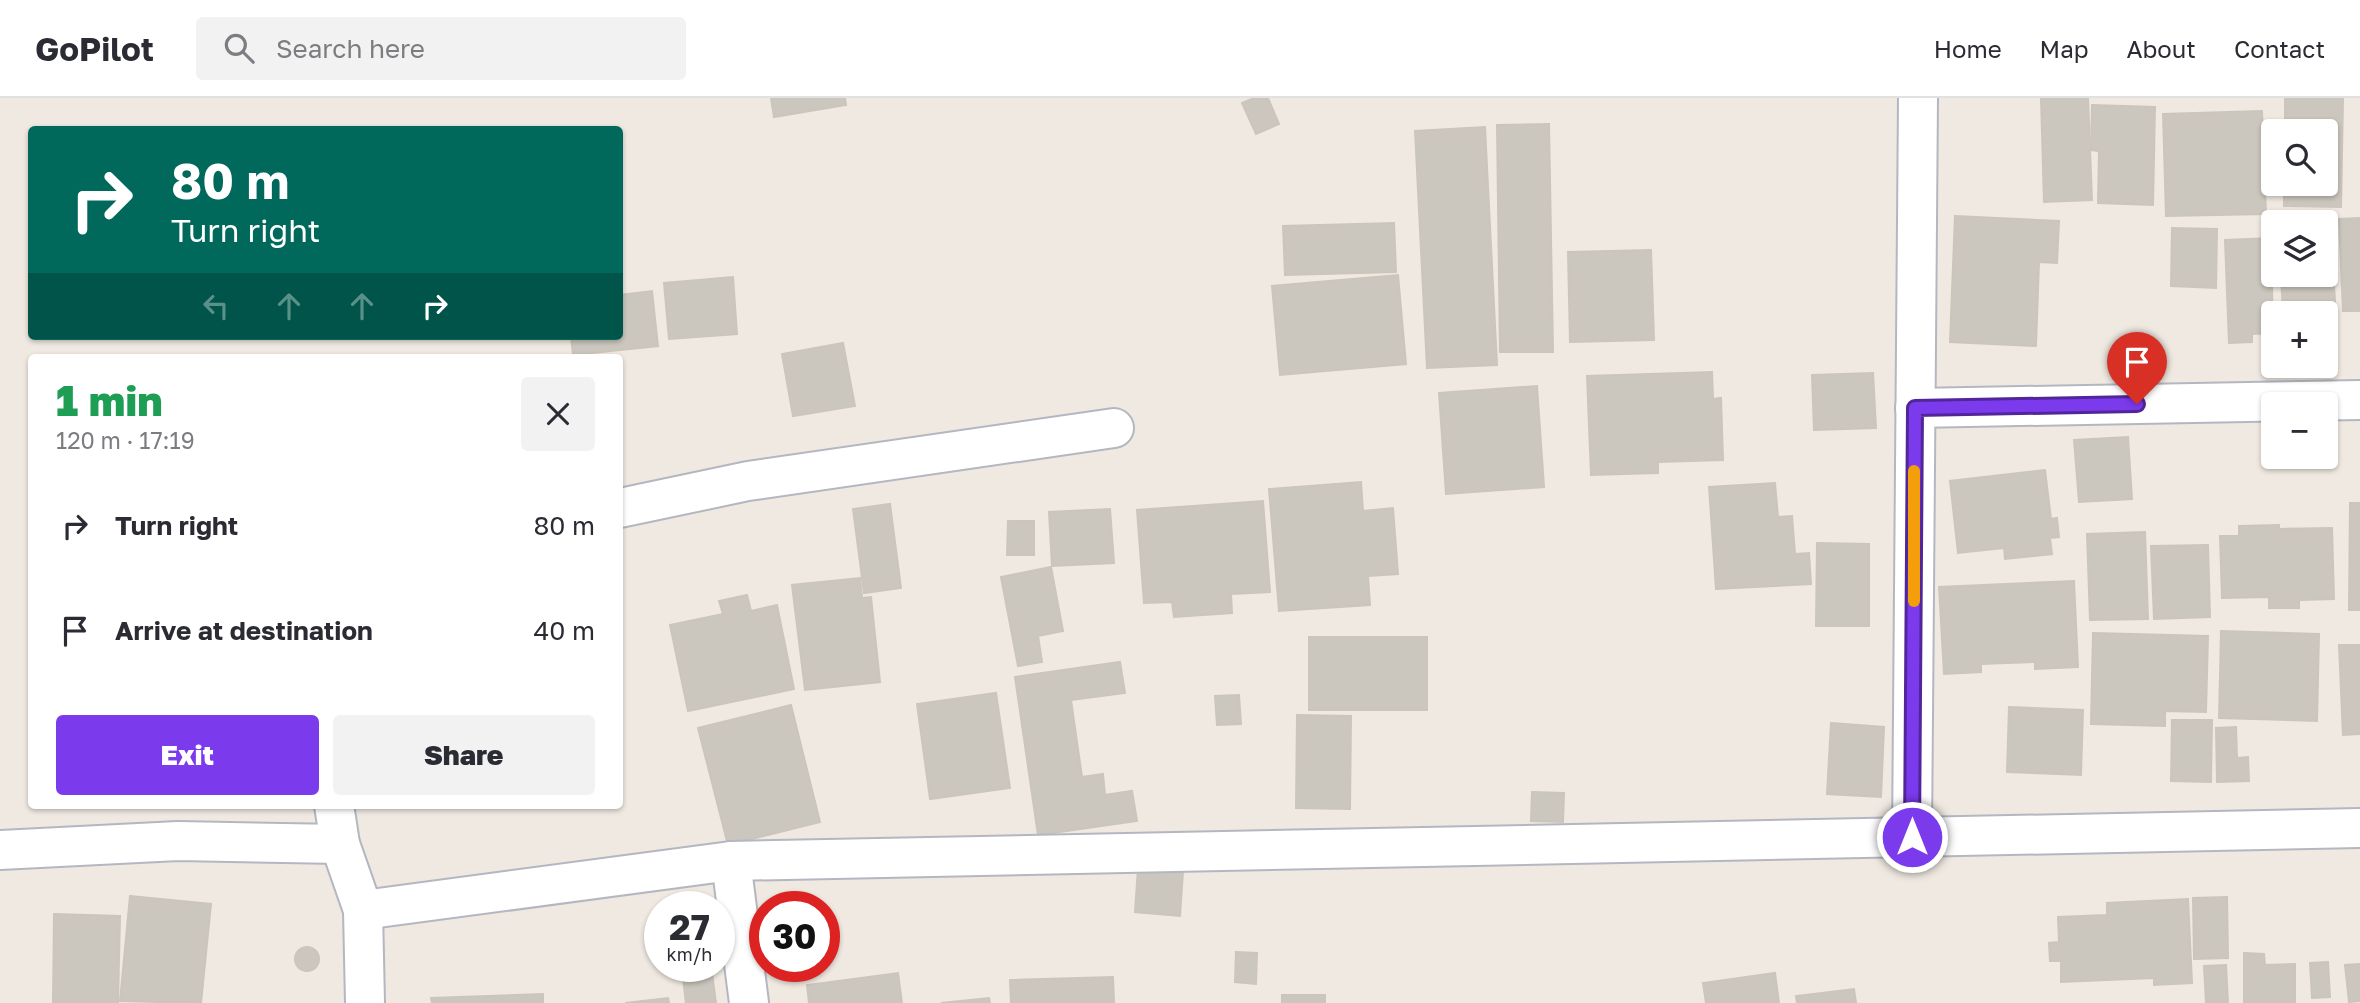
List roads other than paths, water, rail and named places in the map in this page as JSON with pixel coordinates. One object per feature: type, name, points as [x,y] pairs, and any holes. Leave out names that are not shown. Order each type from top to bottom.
[{"type":"street","points":[[1912,837],[1918,98]]},
{"type":"street","points":[[1915,408],[2360,400]]},
{"type":"street","points":[[623,507],[748,481],[1114,428]]},
{"type":"street","points":[[335,809],[340,844],[363,910],[365,1003]]},
{"type":"street","points":[[363,910],[731,861],[2360,828]]},
{"type":"street","points":[[0,850],[178,841],[340,844]]},
{"type":"street","points":[[731,861],[749,1003]]}]
